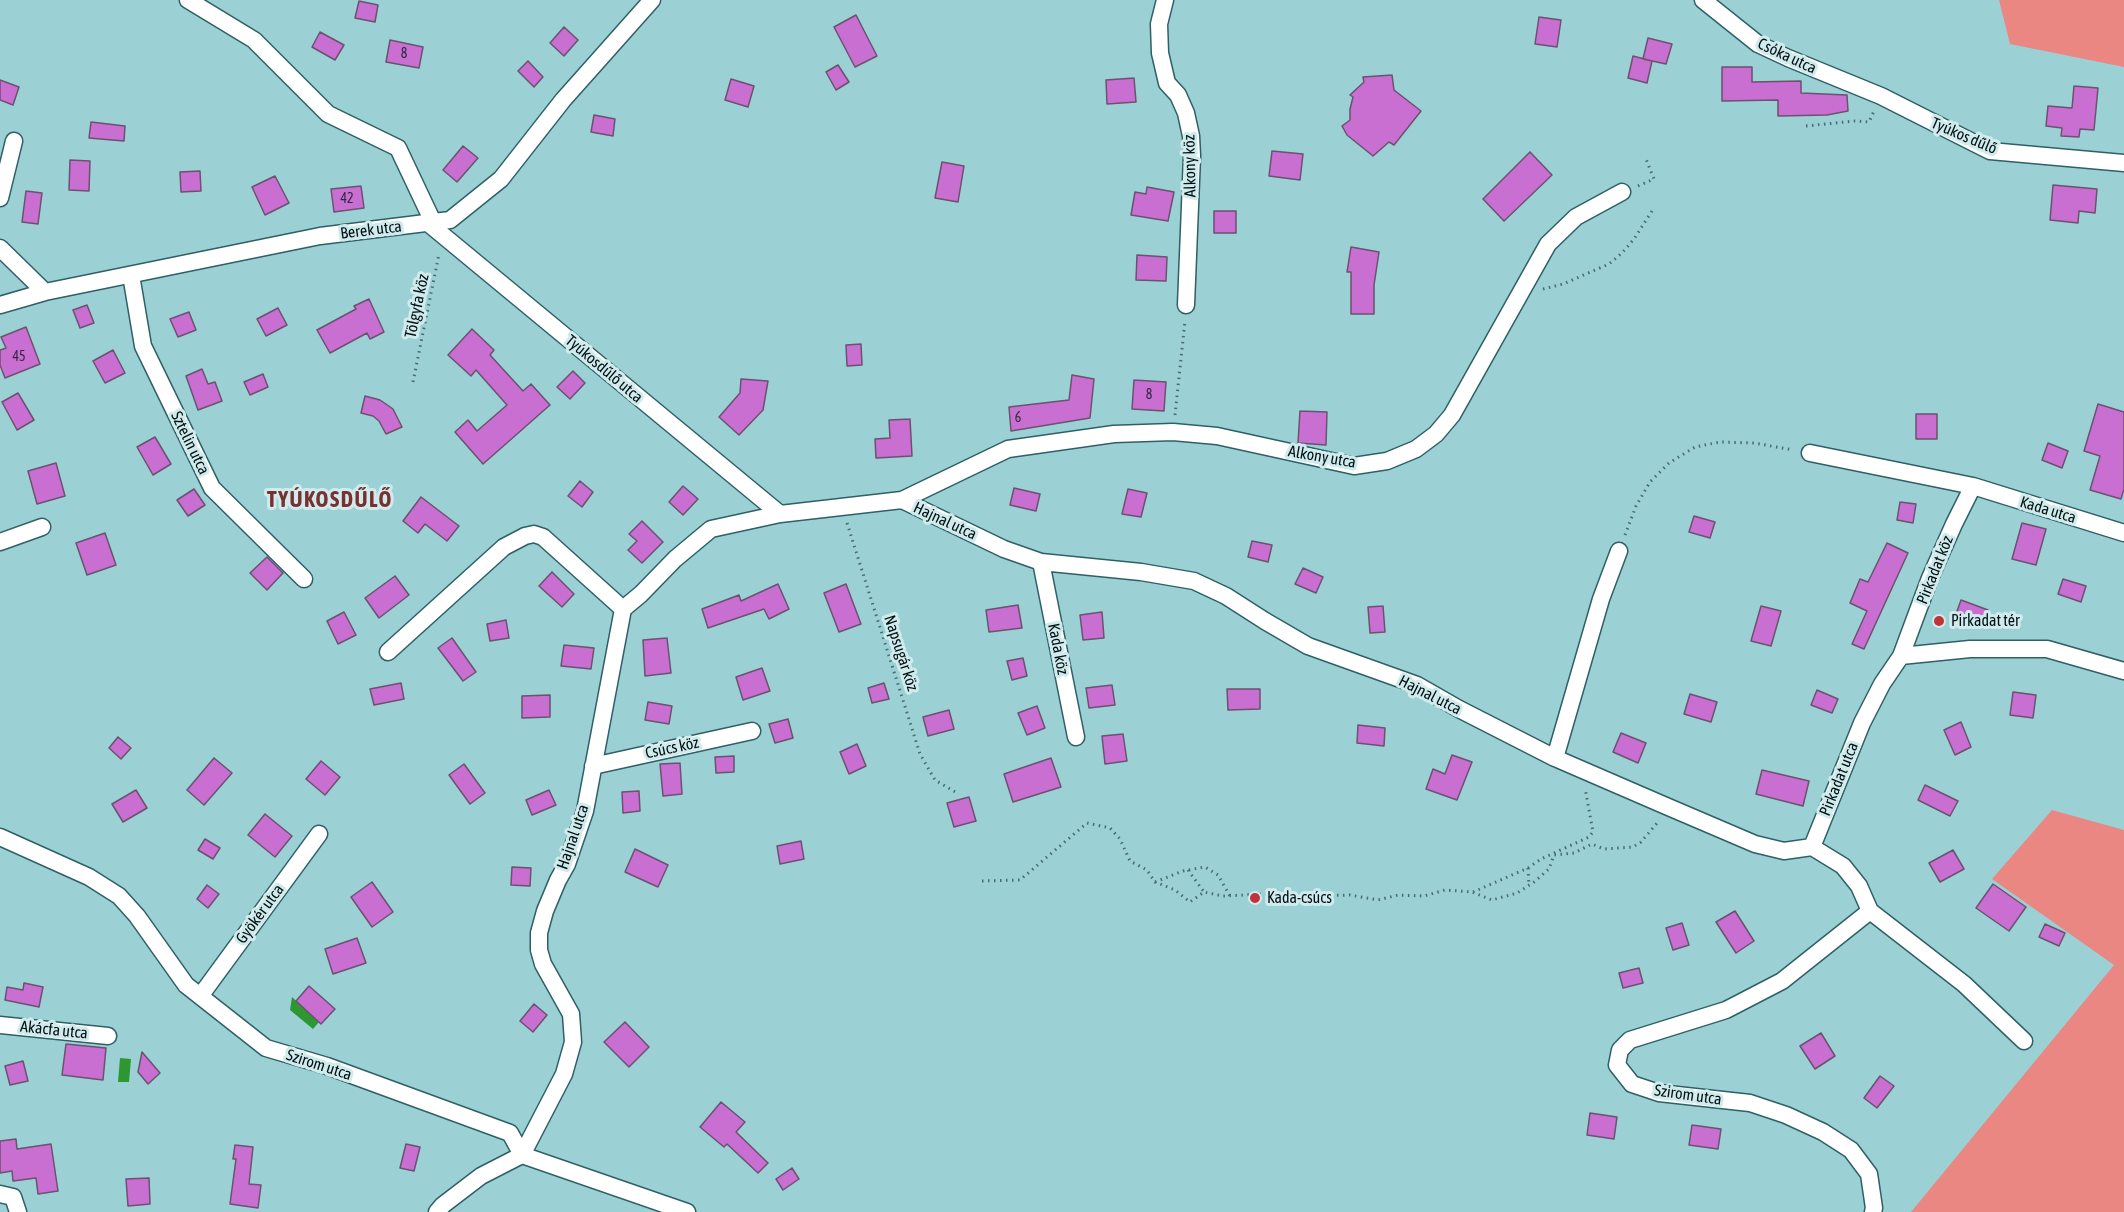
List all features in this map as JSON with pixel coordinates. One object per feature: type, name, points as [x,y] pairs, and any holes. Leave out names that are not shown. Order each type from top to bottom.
[{"type":"street","name":"Tyúkosdűlő utca","points":[[188,0],[254,40],[328,114],[398,148],[435,227],[780,514]]},
{"type":"street","name":"Berek utca","points":[[0,305],[45,292],[320,236],[435,227],[450,220],[501,179],[563,100],[652,0]]},
{"type":"street","name":"Alkony köz","points":[[1165,0],[1159,24],[1160,53],[1167,83],[1178,95],[1191,136],[1186,305]]},
{"type":"street","name":"Csóka utca","points":[[1702,0],[1758,44],[1881,96]]},
{"type":"street","name":"Tyúkos dűlő","points":[[1881,96],[1990,151],[2124,163]]},
{"type":"street","points":[[0,198],[14,141]]},
{"type":"street","name":"Alkony utca","points":[[902,500],[1008,449],[1114,434],[1173,432],[1217,436],[1354,466],[1387,460],[1416,448],[1436,434],[1452,415],[1548,244],[1576,217],[1622,192]]},
{"type":"street","points":[[0,248],[45,292]]},
{"type":"street","name":"Sztelin utca","points":[[131,275],[143,346],[212,488],[304,579]]},
{"type":"street","name":"Kada utca","points":[[1810,453],[1973,486],[2124,533]]},
{"type":"street","name":"Pirkadat köz","points":[[1900,656],[1930,578],[1973,486]]},
{"type":"street","name":"Hajnal utca","points":[[522,1155],[564,1074],[573,1042],[571,1014],[543,964],[539,950],[539,933],[545,911],[575,843],[585,811],[623,609],[675,559],[711,529],[780,514],[902,500],[1004,549],[1041,562],[1141,572],[1194,581],[1226,596],[1308,646],[1417,685],[1459,710],[1555,758],[1666,806],[1755,844],[1784,851],[1812,847]]},
{"type":"street","points":[[0,542],[42,527]]},
{"type":"street","points":[[388,652],[504,547],[534,534],[543,537],[623,609]]},
{"type":"street","points":[[1555,758],[1601,599],[1619,551]]},
{"type":"street","name":"Kada köz","points":[[1041,562],[1076,737]]},
{"type":"street","points":[[1900,656],[1970,649],[2047,649],[2124,671]]},
{"type":"street","name":"Pirkadat utca","points":[[1812,847],[1862,723],[1882,684],[1900,656]]},
{"type":"street","name":"Csúcs köz","points":[[593,765],[752,731]]},
{"type":"street","name":"Gyökér utca","points":[[201,995],[319,834]]},
{"type":"street","name":"Szirom utca","points":[[0,837],[89,877],[119,896],[186,985],[266,1048],[327,1066],[510,1133],[522,1155]]},
{"type":"street","points":[[1812,847],[1843,866],[1859,886],[1870,911],[1964,984],[2024,1041]]},
{"type":"street","name":"Szirom utca","points":[[1870,911],[1782,981],[1726,1010],[1630,1040],[1620,1050],[1617,1065],[1632,1084],[1659,1093],[1750,1103],[1786,1115],[1824,1132],[1851,1150],[1869,1174],[1873,1212]]},
{"type":"street","name":"Akácfa utca","points":[[0,1025],[108,1036]]},
{"type":"street","points":[[436,1212],[481,1176],[522,1155],[687,1212]]},
{"type":"street","points":[[0,1194],[13,1197],[18,1212]]},
{"type":"path","points":[[1806,126],[1855,121],[1869,122]]},
{"type":"path","points":[[1622,192],[1653,179],[1646,159]]},
{"type":"path","points":[[1518,295],[1563,284],[1609,264],[1634,239],[1652,211]]},
{"type":"path","name":"Tölgyfa köz","points":[[412,382],[432,294],[435,227]]},
{"type":"path","points":[[1173,432],[1186,305]]},
{"type":"path","points":[[1619,551],[1636,506],[1650,482],[1669,463],[1695,447],[1720,442],[1754,443],[1810,453]]},
{"type":"path","name":"Napsugár köz","points":[[842,507],[920,754],[935,780],[957,793]]},
{"type":"path","points":[[1472,892],[1528,868],[1541,859],[1589,837],[1593,832],[1581,769]]},
{"type":"path","points":[[1554,855],[1574,853],[1592,844],[1604,849],[1633,847],[1659,822],[1666,806]]},
{"type":"path","points":[[982,882],[1020,880],[1087,823],[1110,828],[1120,838],[1130,861],[1147,870],[1155,882],[1175,890],[1190,902],[1204,892],[1230,896],[1265,894],[1276,897],[1350,895],[1378,900],[1398,895],[1424,896],[1445,890],[1472,892],[1492,900],[1517,893],[1529,885],[1549,869],[1554,855]]},
{"type":"path","points":[[1155,882],[1188,870],[1205,867],[1218,875],[1230,896]]},
{"type":"path","points":[[1528,868],[1529,885]]},
{"type":"path","points":[[1188,870],[1204,892]]},
{"type":"shaded area","points":[[1999,0],[2124,0],[2124,67],[2010,44]]},
{"type":"shaded area","points":[[2052,810],[2124,830],[2124,1212],[1911,1212],[2114,965],[1992,879]]},
{"type":"shaded area","points":[[292,997],[319,1022],[313,1029],[290,1010]]},
{"type":"shaded area","points":[[120,1058],[131,1059],[129,1082],[118,1082]]},
{"type":"building","points":[[359,1],[378,5],[375,22],[355,18]]},
{"type":"building","points":[[856,15],[877,56],[855,67],[834,27]]},
{"type":"building","points":[[1539,17],[1561,20],[1557,47],[1535,44]]},
{"type":"building","points":[[564,27],[578,40],[564,56],[550,43]]},
{"type":"building","points":[[320,32],[344,45],[335,60],[312,47]]},
{"type":"building","points":[[1648,38],[1672,44],[1666,64],[1643,59]]},
{"type":"building","points":[[390,40],[423,47],[419,68],[386,62]]},
{"type":"building","points":[[1633,56],[1652,61],[1647,83],[1628,78]]},
{"type":"building","points":[[528,61],[543,77],[534,87],[518,71]]},
{"type":"building","points":[[838,65],[849,82],[836,90],[826,72]]},
{"type":"building","points":[[1722,67],[1752,67],[1752,82],[1801,81],[1801,93],[1847,95],[1848,111],[1827,115],[1778,116],[1778,100],[1722,101]]},
{"type":"building","points":[[1392,75],[1394,90],[1421,111],[1394,145],[1389,142],[1373,156],[1347,135],[1342,126],[1350,120],[1353,97],[1350,95],[1364,82],[1363,77]]},
{"type":"building","points":[[1134,78],[1136,102],[1107,104],[1106,80]]},
{"type":"building","points":[[731,79],[754,86],[748,107],[725,100]]},
{"type":"building","points":[[0,80],[19,87],[13,105],[0,100]]},
{"type":"building","points":[[2074,86],[2098,88],[2094,130],[2080,129],[2079,137],[2061,136],[2062,128],[2046,126],[2048,106],[2072,108]]},
{"type":"building","points":[[594,115],[615,119],[613,136],[591,132]]},
{"type":"building","points":[[91,122],[125,126],[124,141],[89,138]]},
{"type":"building","points":[[463,146],[478,158],[457,182],[443,170]]},
{"type":"building","points":[[1272,151],[1303,154],[1300,180],[1269,176]]},
{"type":"building","points":[[1530,152],[1552,175],[1504,221],[1483,199]]},
{"type":"building","points":[[70,160],[90,161],[89,191],[69,190]]},
{"type":"building","points":[[942,162],[964,166],[958,202],[935,198]]},
{"type":"building","points":[[200,171],[201,191],[181,192],[180,172]]},
{"type":"building","points":[[275,176],[289,203],[265,215],[252,187]]},
{"type":"building","points":[[2053,185],[2097,189],[2095,213],[2079,211],[2078,223],[2050,220]]},
{"type":"building","points":[[361,186],[364,208],[334,212],[331,189]]},
{"type":"building","points":[[1147,187],[1174,192],[1168,221],[1131,215],[1135,192],[1146,194]]},
{"type":"building","points":[[26,191],[42,193],[38,224],[22,222]]},
{"type":"building","points":[[1214,211],[1236,211],[1236,233],[1214,233]]},
{"type":"building","points":[[1351,247],[1379,252],[1374,285],[1374,314],[1351,314],[1351,272],[1347,272]]},
{"type":"building","points":[[1137,255],[1167,257],[1166,281],[1136,280]]},
{"type":"building","points":[[369,299],[384,332],[370,339],[367,333],[330,353],[317,330],[356,309],[354,306]]},
{"type":"building","points":[[87,305],[94,323],[80,328],[73,310]]},
{"type":"building","points":[[278,308],[287,325],[266,336],[257,319]]},
{"type":"building","points":[[189,312],[196,330],[178,337],[170,319]]},
{"type":"building","points":[[26,327],[40,364],[5,378],[0,365],[0,350],[6,348],[1,337]]},
{"type":"building","points":[[472,329],[494,350],[490,355],[523,391],[531,384],[550,405],[483,464],[455,432],[468,420],[477,431],[507,405],[476,370],[471,376],[448,355]]},
{"type":"building","points":[[861,344],[862,365],[847,366],[846,345]]},
{"type":"building","points":[[113,350],[125,373],[105,383],[93,361]]},
{"type":"building","points":[[202,369],[208,384],[215,382],[222,401],[198,410],[186,376]]},
{"type":"building","points":[[573,371],[585,383],[570,399],[557,387]]},
{"type":"building","points":[[263,374],[268,387],[250,395],[244,382]]},
{"type":"building","points":[[1072,375],[1094,379],[1090,418],[1011,431],[1009,407],[1069,400]]},
{"type":"building","points":[[741,379],[768,381],[763,410],[739,435],[719,417],[740,393]]},
{"type":"building","points":[[1134,380],[1166,382],[1164,411],[1132,409]]},
{"type":"building","points":[[18,393],[34,420],[17,430],[2,402]]},
{"type":"building","points":[[365,396],[380,400],[393,409],[402,427],[386,434],[379,421],[373,416],[361,413]]},
{"type":"building","points":[[2098,404],[2124,412],[2124,489],[2121,499],[2090,490],[2100,456],[2084,451]]},
{"type":"building","points":[[1300,411],[1327,412],[1326,445],[1298,443]]},
{"type":"building","points":[[1916,414],[1937,414],[1937,439],[1916,439]]},
{"type":"building","points":[[910,419],[912,456],[876,458],[875,439],[890,438],[889,420]]},
{"type":"building","points":[[155,437],[171,464],[153,475],[137,447]]},
{"type":"building","points":[[2048,443],[2068,451],[2062,468],[2042,460]]},
{"type":"building","points":[[56,463],[65,496],[37,504],[28,471]]},
{"type":"building","points":[[580,481],[593,492],[582,507],[568,496]]},
{"type":"building","points":[[683,486],[698,499],[683,515],[669,502]]},
{"type":"building","points":[[1014,488],[1040,494],[1036,511],[1010,505]]},
{"type":"building","points":[[194,489],[205,505],[188,516],[177,500]]},
{"type":"building","points":[[1128,489],[1147,493],[1141,517],[1122,514]]},
{"type":"building","points":[[421,497],[459,526],[447,541],[425,524],[418,533],[403,521]]},
{"type":"building","points":[[1900,502],[1916,504],[1913,523],[1897,520]]},
{"type":"building","points":[[1694,516],[1715,522],[1710,538],[1689,532]]},
{"type":"building","points":[[642,521],[663,542],[642,563],[628,550],[637,541],[629,534]]},
{"type":"building","points":[[2022,523],[2046,529],[2036,565],[2012,559]]},
{"type":"building","points":[[105,533],[116,565],[87,575],[76,543]]},
{"type":"building","points":[[1252,541],[1272,545],[1268,562],[1248,557]]},
{"type":"building","points":[[1887,543],[1908,553],[1864,649],[1852,644],[1867,611],[1850,603],[1860,579],[1868,582]]},
{"type":"building","points":[[267,557],[283,573],[267,590],[250,573]]},
{"type":"building","points":[[1303,568],[1323,577],[1316,593],[1295,584]]},
{"type":"building","points":[[552,572],[574,594],[562,607],[539,586]]},
{"type":"building","points":[[395,576],[409,595],[379,618],[365,598]]},
{"type":"building","points":[[2063,579],[2086,586],[2081,602],[2058,594]]},
{"type":"building","points":[[778,584],[789,609],[769,619],[764,609],[708,628],[702,609],[739,595],[741,601]]},
{"type":"building","points":[[846,584],[861,624],[839,632],[824,593]]},
{"type":"building","points":[[1961,600],[1988,610],[1983,623],[1956,614]]},
{"type":"building","points":[[1018,605],[1022,628],[989,632],[986,610]]},
{"type":"building","points":[[1383,606],[1385,632],[1370,633],[1368,607]]},
{"type":"building","points":[[1761,606],[1781,611],[1771,646],[1751,641]]},
{"type":"building","points":[[344,612],[356,635],[338,644],[327,621]]},
{"type":"building","points":[[1102,612],[1104,638],[1083,640],[1080,615]]},
{"type":"building","points":[[506,620],[509,638],[490,641],[487,624]]},
{"type":"building","points":[[452,638],[476,672],[463,681],[438,648]]},
{"type":"building","points":[[667,638],[671,673],[645,676],[643,640]]},
{"type":"building","points":[[564,645],[594,648],[591,669],[561,666]]},
{"type":"building","points":[[1023,658],[1027,676],[1012,680],[1007,661]]},
{"type":"building","points":[[762,668],[770,691],[743,700],[736,677]]},
{"type":"building","points":[[401,683],[404,699],[374,705],[370,689]]},
{"type":"building","points":[[884,683],[889,699],[872,703],[868,688]]},
{"type":"building","points":[[1112,685],[1115,705],[1089,708],[1086,688]]},
{"type":"building","points":[[1227,689],[1260,689],[1260,709],[1228,710]]},
{"type":"building","points":[[1817,690],[1838,699],[1832,713],[1811,705]]},
{"type":"building","points":[[2013,692],[2036,695],[2033,718],[2010,715]]},
{"type":"building","points":[[1690,694],[1717,702],[1711,722],[1684,714]]},
{"type":"building","points":[[550,695],[550,717],[522,718],[522,696]]},
{"type":"building","points":[[648,702],[672,706],[669,724],[645,720]]},
{"type":"building","points":[[1037,706],[1045,728],[1027,735],[1018,713]]},
{"type":"building","points":[[949,710],[954,729],[928,736],[923,717]]},
{"type":"building","points":[[788,719],[793,738],[775,743],[769,724]]},
{"type":"building","points":[[1961,722],[1971,747],[1955,755],[1944,730]]},
{"type":"building","points":[[1358,725],[1385,728],[1384,746],[1357,743]]},
{"type":"building","points":[[1621,733],[1646,743],[1638,763],[1613,752]]},
{"type":"building","points":[[1123,734],[1127,761],[1105,764],[1102,736]]},
{"type":"building","points":[[118,737],[131,748],[121,759],[109,748]]},
{"type":"building","points":[[857,744],[866,766],[849,774],[840,752]]},
{"type":"building","points":[[1452,755],[1472,762],[1457,800],[1426,789],[1433,769],[1445,774]]},
{"type":"building","points":[[734,756],[734,772],[716,773],[715,757]]},
{"type":"building","points":[[214,758],[232,773],[204,805],[187,790]]},
{"type":"building","points":[[1051,758],[1061,787],[1013,802],[1004,774]]},
{"type":"building","points":[[321,761],[340,777],[325,795],[306,779]]},
{"type":"building","points":[[680,763],[682,794],[663,796],[660,764]]},
{"type":"building","points":[[464,764],[485,793],[470,804],[449,775]]},
{"type":"building","points":[[1762,770],[1809,781],[1803,806],[1756,794]]},
{"type":"building","points":[[1925,785],[1958,801],[1950,816],[1918,800]]},
{"type":"building","points":[[136,790],[147,808],[123,822],[112,804]]},
{"type":"building","points":[[549,790],[556,805],[532,815],[526,800]]},
{"type":"building","points":[[639,791],[640,811],[623,813],[622,792]]},
{"type":"building","points":[[969,797],[976,821],[954,827],[947,803]]},
{"type":"building","points":[[265,814],[292,836],[275,857],[248,835]]},
{"type":"building","points":[[205,839],[220,848],[213,859],[198,850]]},
{"type":"building","points":[[801,841],[804,859],[780,864],[777,846]]},
{"type":"building","points":[[635,849],[668,865],[658,887],[625,872]]},
{"type":"building","points":[[1953,850],[1964,869],[1940,882],[1929,863]]},
{"type":"building","points":[[512,867],[531,868],[530,886],[511,885]]},
{"type":"building","points":[[372,882],[393,912],[372,927],[351,897]]},
{"type":"building","points":[[1993,884],[2026,907],[2009,931],[1976,908]]},
{"type":"building","points":[[207,885],[219,894],[208,908],[197,899]]},
{"type":"building","points":[[1735,911],[1754,941],[1736,953],[1716,922]]},
{"type":"building","points":[[1682,923],[1689,945],[1673,950],[1666,928]]},
{"type":"building","points":[[2045,924],[2065,933],[2059,946],[2039,937]]},
{"type":"building","points":[[357,938],[366,963],[333,974],[325,949]]},
{"type":"building","points":[[1639,968],[1643,983],[1623,988],[1619,973]]},
{"type":"building","points":[[24,983],[43,987],[39,1007],[5,1000],[7,987],[23,990]]},
{"type":"building","points":[[309,986],[335,1009],[321,1024],[296,1001]]},
{"type":"building","points":[[534,1004],[547,1015],[533,1032],[520,1021]]},
{"type":"building","points":[[625,1022],[649,1047],[629,1067],[604,1042]]},
{"type":"building","points":[[1821,1033],[1835,1056],[1815,1069],[1800,1046]]},
{"type":"building","points":[[66,1044],[106,1048],[103,1080],[62,1075]]},
{"type":"building","points":[[142,1052],[160,1073],[148,1084],[138,1072]]},
{"type":"building","points":[[23,1061],[28,1081],[10,1085],[5,1066]]},
{"type":"building","points":[[1880,1076],[1894,1086],[1877,1108],[1864,1098]]},
{"type":"building","points":[[721,1102],[745,1122],[736,1132],[768,1163],[758,1173],[727,1144],[724,1147],[700,1127]]},
{"type":"building","points":[[1590,1113],[1617,1117],[1614,1139],[1587,1135]]},
{"type":"building","points":[[1692,1125],[1721,1129],[1718,1149],[1689,1145]]},
{"type":"building","points":[[16,1139],[17,1149],[51,1144],[58,1191],[38,1194],[36,1178],[13,1181],[12,1171],[0,1173],[0,1141]]},
{"type":"building","points":[[406,1144],[420,1147],[414,1171],[400,1168]]},
{"type":"building","points":[[235,1145],[253,1147],[249,1184],[261,1185],[258,1208],[230,1204],[236,1159],[233,1159]]},
{"type":"building","points":[[792,1168],[799,1179],[783,1190],[776,1179]]},
{"type":"building","points":[[149,1178],[150,1204],[128,1206],[126,1179]]},
{"type":"place","name":"Pirkadat tér","points":[[1939,621]]},
{"type":"place","name":"Kada-csúcs","points":[[1255,898]]},
{"type":"district","name":"TYÚKOSDŰLŐ","points":[[330,500]]}]
